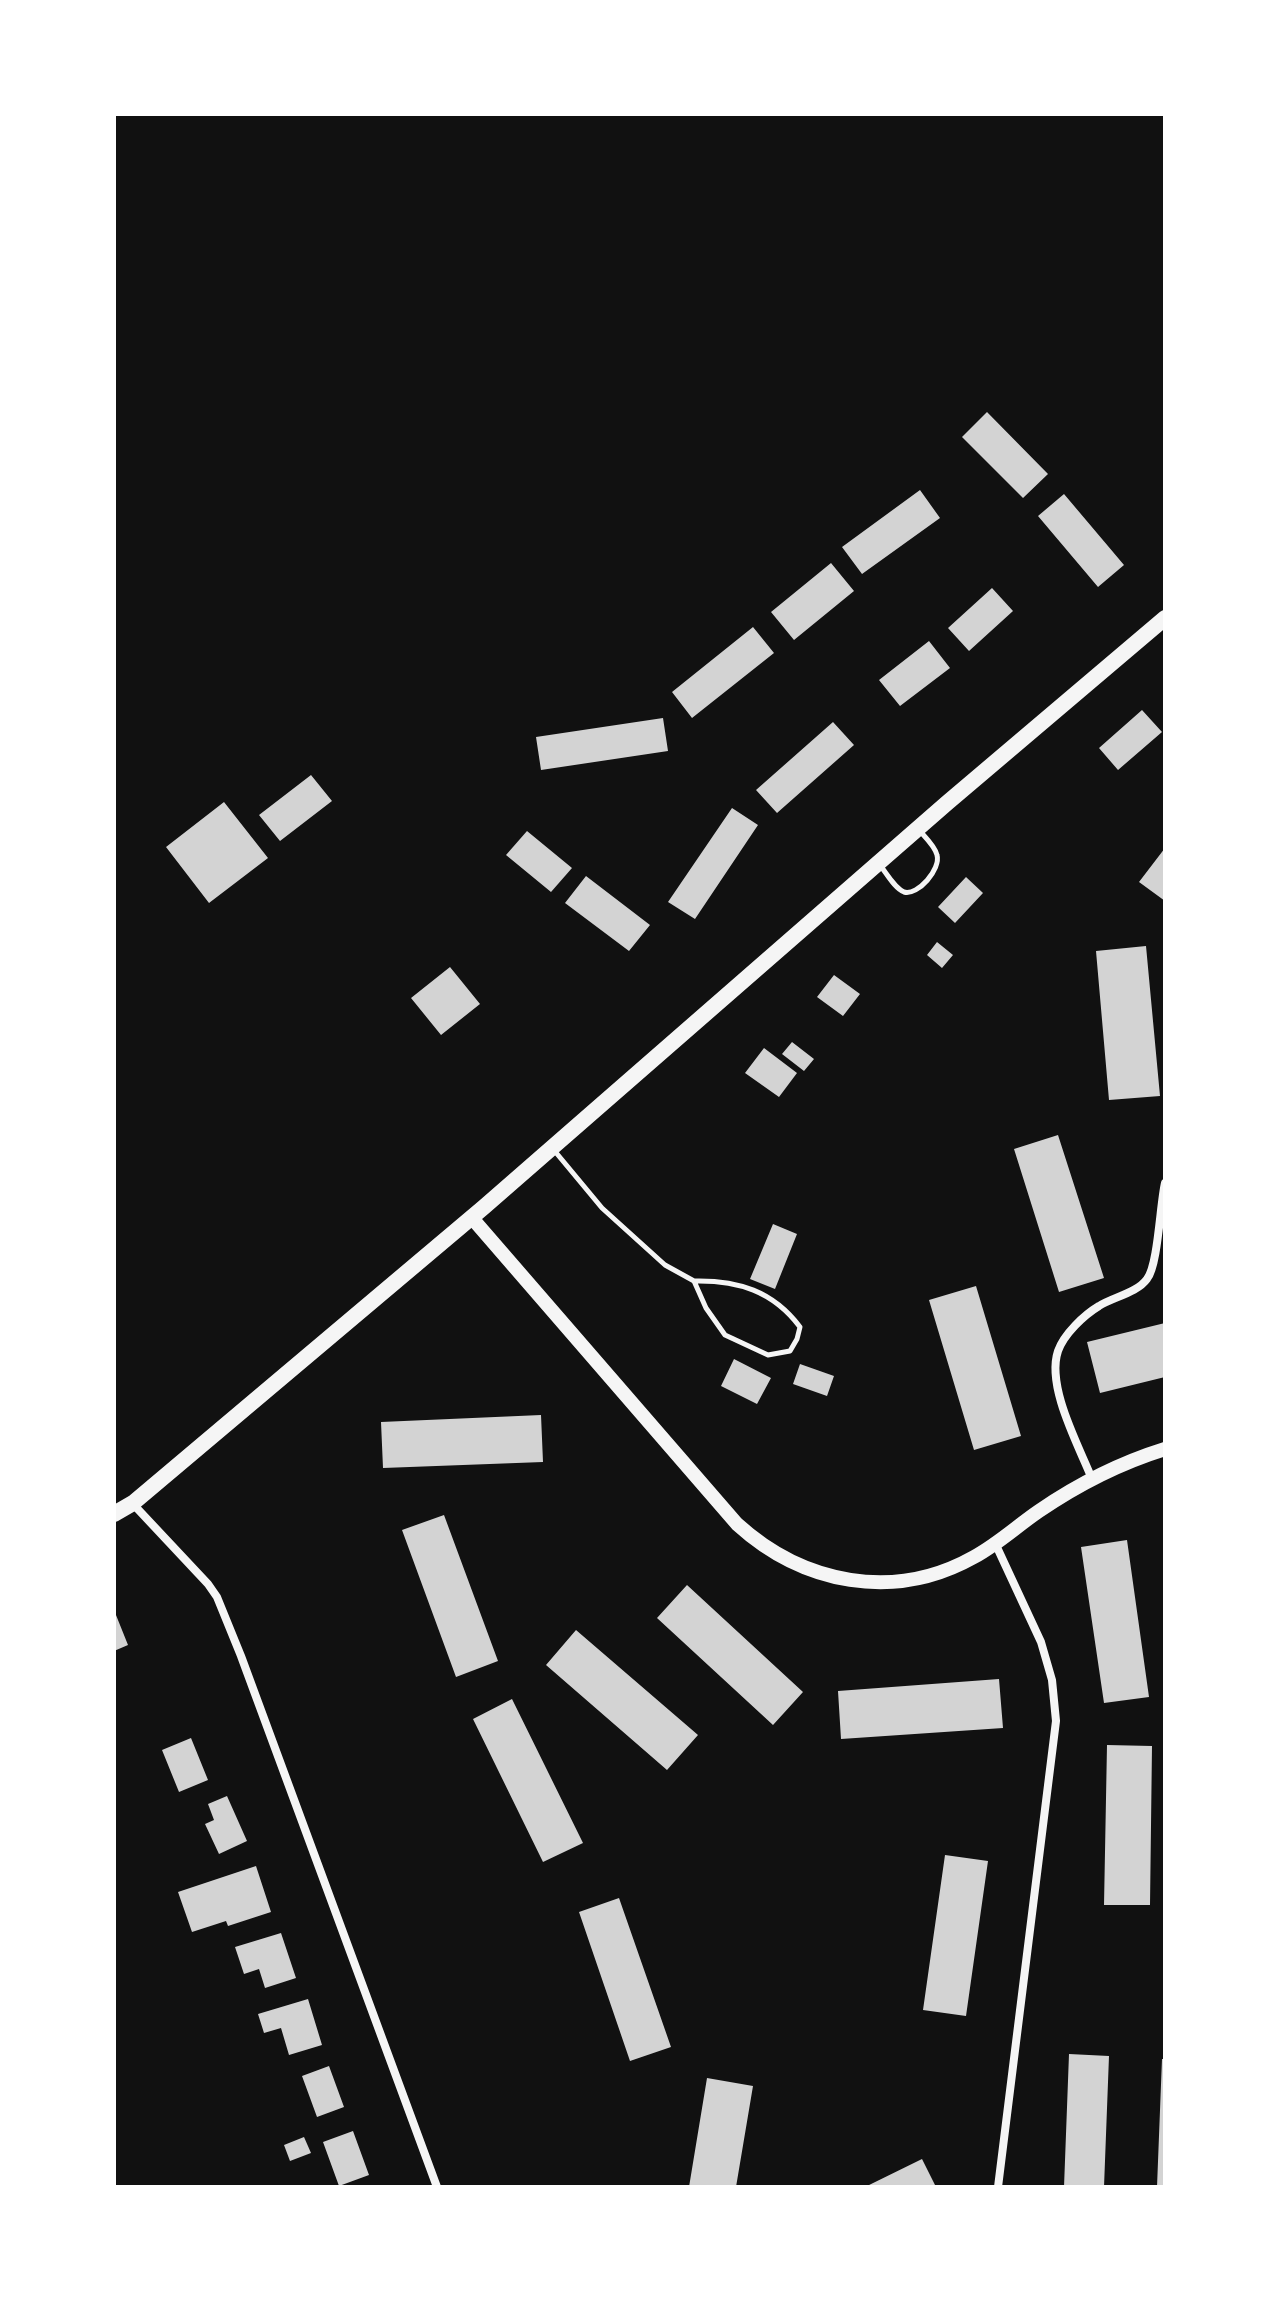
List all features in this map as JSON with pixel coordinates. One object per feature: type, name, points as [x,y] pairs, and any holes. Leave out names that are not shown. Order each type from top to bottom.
[{"type":"main road","points":[[114,1514],[133,1503],[472,1218],[878,863],[1165,618]]},
{"type":"street","points":[[1092,1479],[1062,1404],[1055,1369],[1058,1350],[1091,1311],[1147,1280],[1153,1264],[1165,1183]]},
{"type":"street","points":[[472,1218],[737,1524],[763,1545],[812,1571],[841,1579],[895,1582],[949,1569],[973,1558],[1037,1512],[1092,1479],[1165,1449]]},
{"type":"street","points":[[133,1503],[217,1597],[437,2187]]},
{"type":"street","points":[[995,1543],[1041,1642],[1052,1680],[1056,1721],[998,2187]]},
{"type":"lane","points":[[878,863],[899,889],[907,893],[915,891],[938,865],[936,851],[918,829]]},
{"type":"lane","points":[[553,1148],[602,1208],[665,1265],[694,1281],[717,1281],[744,1287],[767,1296],[787,1310],[800,1327],[790,1351],[768,1355],[725,1335],[706,1308],[694,1281]]},
{"type":"building","points":[[987,412],[1048,474],[1023,498],[962,437]]},
{"type":"building","points":[[920,490],[940,518],[862,574],[842,547]]},
{"type":"building","points":[[1064,494],[1124,565],[1098,587],[1038,516]]},
{"type":"building","points":[[831,563],[854,591],[794,640],[771,612]]},
{"type":"building","points":[[992,588],[1013,611],[969,651],[948,628]]},
{"type":"building","points":[[753,627],[774,653],[692,718],[672,692]]},
{"type":"building","points":[[929,641],[950,668],[900,706],[879,680]]},
{"type":"building","points":[[1142,710],[1162,732],[1118,770],[1099,748]]},
{"type":"building","points":[[663,718],[668,751],[541,770],[536,737]]},
{"type":"building","points":[[833,722],[854,745],[777,813],[756,790]]},
{"type":"building","points":[[311,775],[332,801],[280,841],[259,815]]},
{"type":"building","points":[[224,802],[268,858],[209,903],[166,847]]},
{"type":"building","points":[[732,808],[758,825],[695,919],[668,902]]},
{"type":"building","points":[[527,831],[572,868],[551,892],[506,855]]},
{"type":"building","points":[[1165,848],[1165,901],[1139,882]]},
{"type":"building","points":[[586,876],[650,925],[629,951],[565,903]]},
{"type":"building","points":[[966,877],[983,893],[955,923],[938,907]]},
{"type":"building","points":[[937,942],[953,955],[942,968],[927,955]]},
{"type":"building","points":[[1146,946],[1160,1096],[1109,1100],[1096,951]]},
{"type":"building","points":[[450,967],[480,1004],[441,1035],[411,998]]},
{"type":"building","points":[[834,975],[860,994],[843,1016],[817,997]]},
{"type":"building","points":[[792,1042],[814,1059],[804,1071],[782,1054]]},
{"type":"building","points":[[764,1048],[797,1073],[779,1097],[745,1073]]},
{"type":"building","points":[[1058,1135],[1104,1278],[1059,1292],[1014,1149]]},
{"type":"building","points":[[773,1224],[797,1234],[775,1289],[750,1279]]},
{"type":"building","points":[[976,1286],[1021,1436],[974,1450],[929,1300]]},
{"type":"building","points":[[1165,1323],[1165,1377],[1100,1393],[1087,1342]]},
{"type":"building","points":[[734,1359],[771,1378],[757,1404],[721,1386]]},
{"type":"building","points":[[800,1364],[834,1376],[827,1396],[793,1384]]},
{"type":"building","points":[[541,1415],[543,1462],[383,1468],[381,1422]]},
{"type":"building","points":[[444,1515],[498,1661],[456,1677],[402,1530]]},
{"type":"building","points":[[1127,1540],[1149,1697],[1104,1703],[1081,1547]]},
{"type":"building","points":[[687,1585],[803,1692],[773,1725],[657,1618]]},
{"type":"building","points":[[114,1610],[128,1645],[114,1651]]},
{"type":"building","points":[[576,1630],[698,1735],[667,1770],[546,1665]]},
{"type":"building","points":[[999,1679],[1003,1728],[841,1739],[838,1691]]},
{"type":"building","points":[[512,1699],[583,1843],[543,1862],[473,1719]]},
{"type":"building","points":[[191,1738],[208,1780],[179,1792],[162,1750]]},
{"type":"building","points":[[1107,1745],[1152,1746],[1150,1905],[1104,1905]]},
{"type":"building","points":[[227,1796],[247,1841],[219,1854],[205,1824],[214,1820],[208,1804]]},
{"type":"building","points":[[945,1855],[988,1861],[966,2016],[923,2010]]},
{"type":"building","points":[[256,1866],[271,1912],[228,1926],[226,1921],[192,1932],[178,1892]]},
{"type":"building","points":[[619,1898],[671,2047],[630,2061],[579,1912]]},
{"type":"building","points":[[281,1933],[296,1978],[265,1988],[259,1969],[244,1974],[235,1947]]},
{"type":"building","points":[[308,1999],[322,2045],[289,2055],[281,2028],[264,2033],[258,2014]]},
{"type":"building","points":[[1069,2054],[1109,2056],[1104,2187],[1064,2187]]},
{"type":"building","points":[[1162,2059],[1165,2059],[1165,2187],[1157,2187]]},
{"type":"building","points":[[329,2066],[344,2107],[317,2117],[302,2076]]},
{"type":"building","points":[[707,2078],[753,2086],[736,2187],[689,2187]]},
{"type":"building","points":[[353,2131],[369,2175],[339,2186],[323,2142]]},
{"type":"building","points":[[304,2137],[311,2153],[290,2161],[284,2145]]},
{"type":"building","points":[[922,2159],[936,2187],[865,2187]]}]
